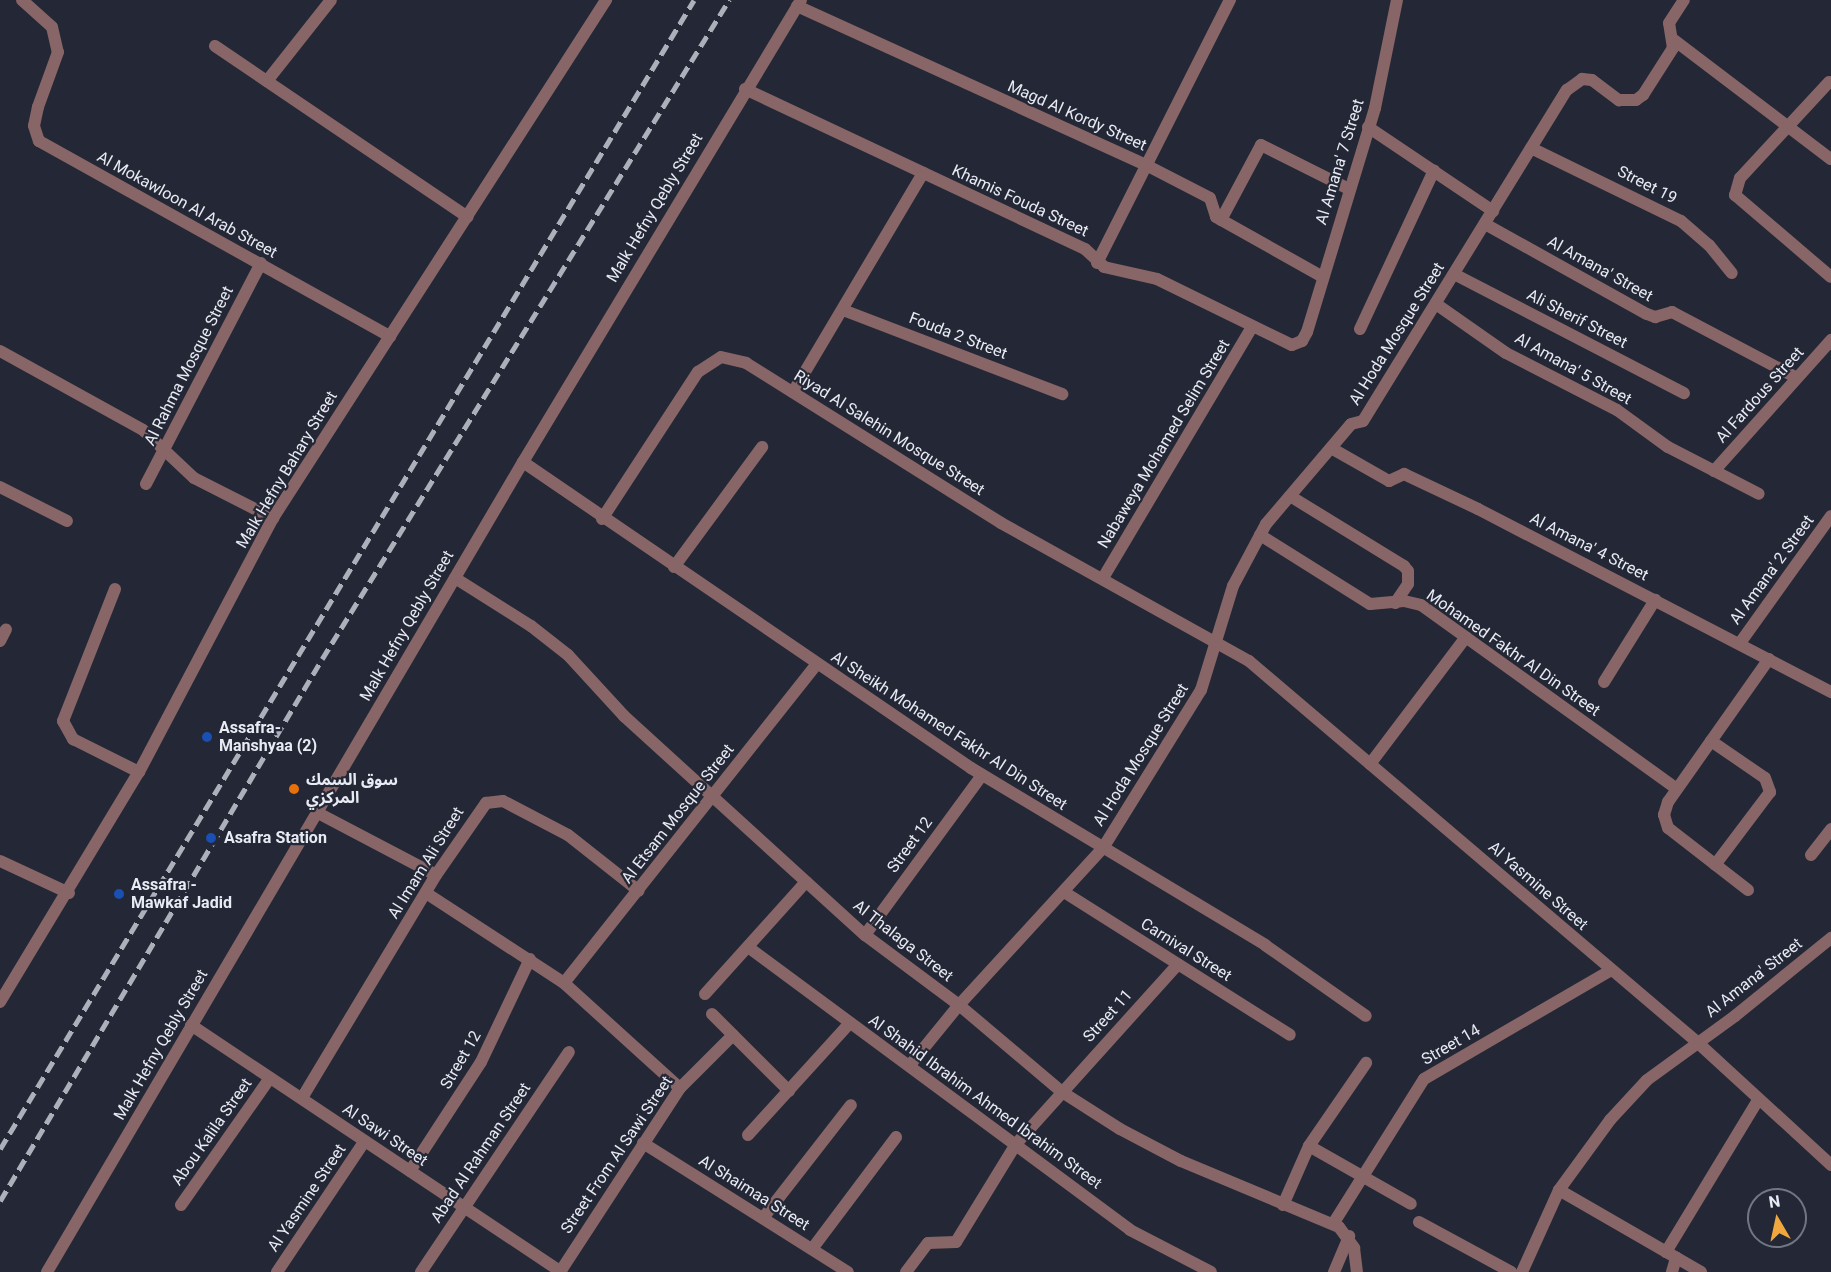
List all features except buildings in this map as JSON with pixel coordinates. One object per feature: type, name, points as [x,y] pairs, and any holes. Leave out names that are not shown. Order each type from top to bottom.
[{"type":"street","name":"Al Mokawloon Al Arab Street","points":[[22,0],[52,27],[58,52],[38,107],[34,126],[39,141],[390,336]]},
{"type":"street","points":[[267,81],[331,0]]},
{"type":"street","name":"Malk Hefny Bahary Street","points":[[0,1002],[69,893],[139,772],[273,518],[606,0]]},
{"type":"street","points":[[1097,262],[1144,164],[1230,0]]},
{"type":"street","name":"Al Amana' 7 Street","points":[[1307,332],[1368,128],[1397,0]]},
{"type":"street","name":"Al Hoda Mosque Street","points":[[910,1065],[959,1005],[1103,849],[1201,690],[1233,586],[1260,535],[1351,424],[1363,421],[1573,82],[1592,80],[1619,100],[1636,100],[1661,67],[1674,40],[1669,23],[1684,0]]},
{"type":"street","name":"Magd Al Kordy Street","points":[[799,3],[1144,164],[1210,198],[1213,214],[1221,220],[1323,277]]},
{"type":"street","name":"Malk Hefny Qebly Street","points":[[47,1272],[523,462],[799,3]]},
{"type":"street","points":[[1674,40],[1831,159]]},
{"type":"street","points":[[215,46],[468,217]]},
{"type":"street","points":[[1828,82],[1740,178],[1735,195],[1831,278]]},
{"type":"street","name":"Khamis Fouda Street","points":[[746,89],[1084,249],[1097,262],[1136,277],[1157,279],[1292,345],[1302,341],[1307,332]]},
{"type":"street","points":[[1368,128],[1493,211]]},
{"type":"street","points":[[1221,220],[1261,145],[1349,189]]},
{"type":"street","name":"Street 19","points":[[1531,148],[1681,221],[1709,245],[1732,273]]},
{"type":"street","points":[[1360,329],[1434,170]]},
{"type":"street","points":[[793,392],[923,173]]},
{"type":"street","name":"Al Amana' Street","points":[[1485,224],[1647,314],[1655,317],[1672,312],[1797,378]]},
{"type":"street","name":"Al Rahma Mosque Street","points":[[146,484],[261,263]]},
{"type":"street","name":"Ali Sherif Street","points":[[1454,274],[1684,393]]},
{"type":"street","name":"Al Amana' 5 Street","points":[[1436,304],[1506,352],[1617,410],[1658,441],[1759,494]]},
{"type":"street","name":"Fouda 2 Street","points":[[843,310],[1062,394]]},
{"type":"street","name":"Nabaweya Mohamed Selim Street","points":[[1103,578],[1252,327]]},
{"type":"street","name":"Al Fardous Street","points":[[1714,471],[1831,340]]},
{"type":"street","points":[[0,351],[143,430],[166,448],[194,478],[273,518]]},
{"type":"street","name":"Riyad Al Salehin Mosque Street","points":[[602,519],[708,363],[721,357],[734,358],[793,392],[912,470],[1216,640]]},
{"type":"street","points":[[674,567],[762,447]]},
{"type":"street","name":"Al Amana' 4 Street","points":[[1331,448],[1389,481],[1404,474],[1740,643],[1831,692]]},
{"type":"street","name":"Al Sheikh Mohamed Fakhr Al Din Street","points":[[523,462],[602,519],[982,775],[1265,945],[1366,1016]]},
{"type":"street","points":[[0,487],[68,521]]},
{"type":"street","points":[[1290,496],[1404,566],[1410,578],[1395,603]]},
{"type":"street","name":"Al Amana' 2 Street","points":[[1740,643],[1826,533],[1831,516]]},
{"type":"street","name":"Mohamed Fakhr Al Din Street","points":[[1260,535],[1370,604],[1421,605],[1677,789]]},
{"type":"street","name":"Al Thalaga Street","points":[[455,578],[531,626],[568,655],[624,716],[865,935],[959,1005],[1062,1092],[1119,1129],[1181,1161],[1333,1224],[1349,1236]]},
{"type":"street","points":[[115,589],[63,721],[73,739],[139,772]]},
{"type":"street","points":[[1604,682],[1654,600]]},
{"type":"street","points":[[0,641],[6,628]]},
{"type":"street","points":[[1370,764],[1466,637]]},
{"type":"street","name":"Al Yasmine Street","points":[[1216,640],[1249,662],[1697,1042],[1831,1166]]},
{"type":"street","points":[[1748,890],[1668,828],[1664,815],[1677,789],[1769,659]]},
{"type":"street","name":"Al Etsam Mosque Street","points":[[564,983],[817,664]]},
{"type":"street","points":[[1711,741],[1764,778],[1770,792],[1715,865]]},
{"type":"street","name":"Street 12","points":[[865,935],[982,775]]},
{"type":"street","name":"Al Imam Ali Street","points":[[302,1098],[436,875],[480,808],[495,800],[568,835],[639,891]]},
{"type":"street","points":[[318,813],[436,875]]},
{"type":"street","points":[[1811,855],[1831,829]]},
{"type":"street","points":[[0,861],[69,893]]},
{"type":"street","points":[[705,994],[806,882]]},
{"type":"street","name":"Carnival Street","points":[[1064,892],[1290,1035]]},
{"type":"street","points":[[426,893],[564,983],[680,1088]]},
{"type":"street","name":"Al Amana' Street","points":[[1522,1272],[1559,1190],[1610,1120],[1647,1080],[1831,938]]},
{"type":"street","name":"Al Shahid Ibrahim Ahmed Ibrahim Street","points":[[748,946],[1130,1230],[1211,1272]]},
{"type":"street","name":"Street 12","points":[[410,1171],[481,1062],[530,959]]},
{"type":"street","name":"Street 11","points":[[906,1272],[928,1243],[956,1242],[1016,1144],[1178,964]]},
{"type":"street","name":"Street 14","points":[[1333,1224],[1415,1092],[1435,1070],[1473,1052],[1611,970]]},
{"type":"street","points":[[712,1014],[789,1091]]},
{"type":"street","points":[[748,1135],[850,1023]]},
{"type":"street","name":"Al Sawi Street","points":[[191,1025],[560,1272]]},
{"type":"street","name":"Street From Al Sawi Street","points":[[560,1272],[680,1088],[733,1035]]},
{"type":"street","name":"Abad Al Rahman Street","points":[[421,1272],[569,1052]]},
{"type":"street","points":[[1283,1204],[1309,1146],[1366,1064]]},
{"type":"street","name":"Abou Kalila Street","points":[[181,1205],[270,1078]]},
{"type":"street","points":[[1672,1272],[1671,1255],[1758,1100]]},
{"type":"street","points":[[763,1218],[851,1105]]},
{"type":"street","points":[[812,1249],[896,1137]]},
{"type":"street","name":"Al Yasmine Street","points":[[277,1272],[364,1142]]},
{"type":"street","name":"Al Shaimaa Street","points":[[643,1143],[848,1272]]},
{"type":"street","points":[[1309,1146],[1364,1175],[1411,1204]]},
{"type":"street","points":[[1559,1190],[1701,1272]]},
{"type":"street","points":[[1419,1222],[1510,1272]]},
{"type":"street","points":[[1334,1272],[1349,1236]]},
{"type":"street","points":[[1349,1236],[1357,1272]]},
{"type":"railway","points":[[0,1149],[694,0]]},
{"type":"railway","points":[[0,1201],[322,659],[729,0]]},
{"type":"place","name":"Assafra- Manshyaa (2)","points":[[207,737]]},
{"type":"place","name":"سوق السمك المركزي","points":[[294,789]]},
{"type":"place","name":"Asafra Station","points":[[211,838]]},
{"type":"place","name":"Assafra - Mawkaf Jadid","points":[[119,894]]}]
